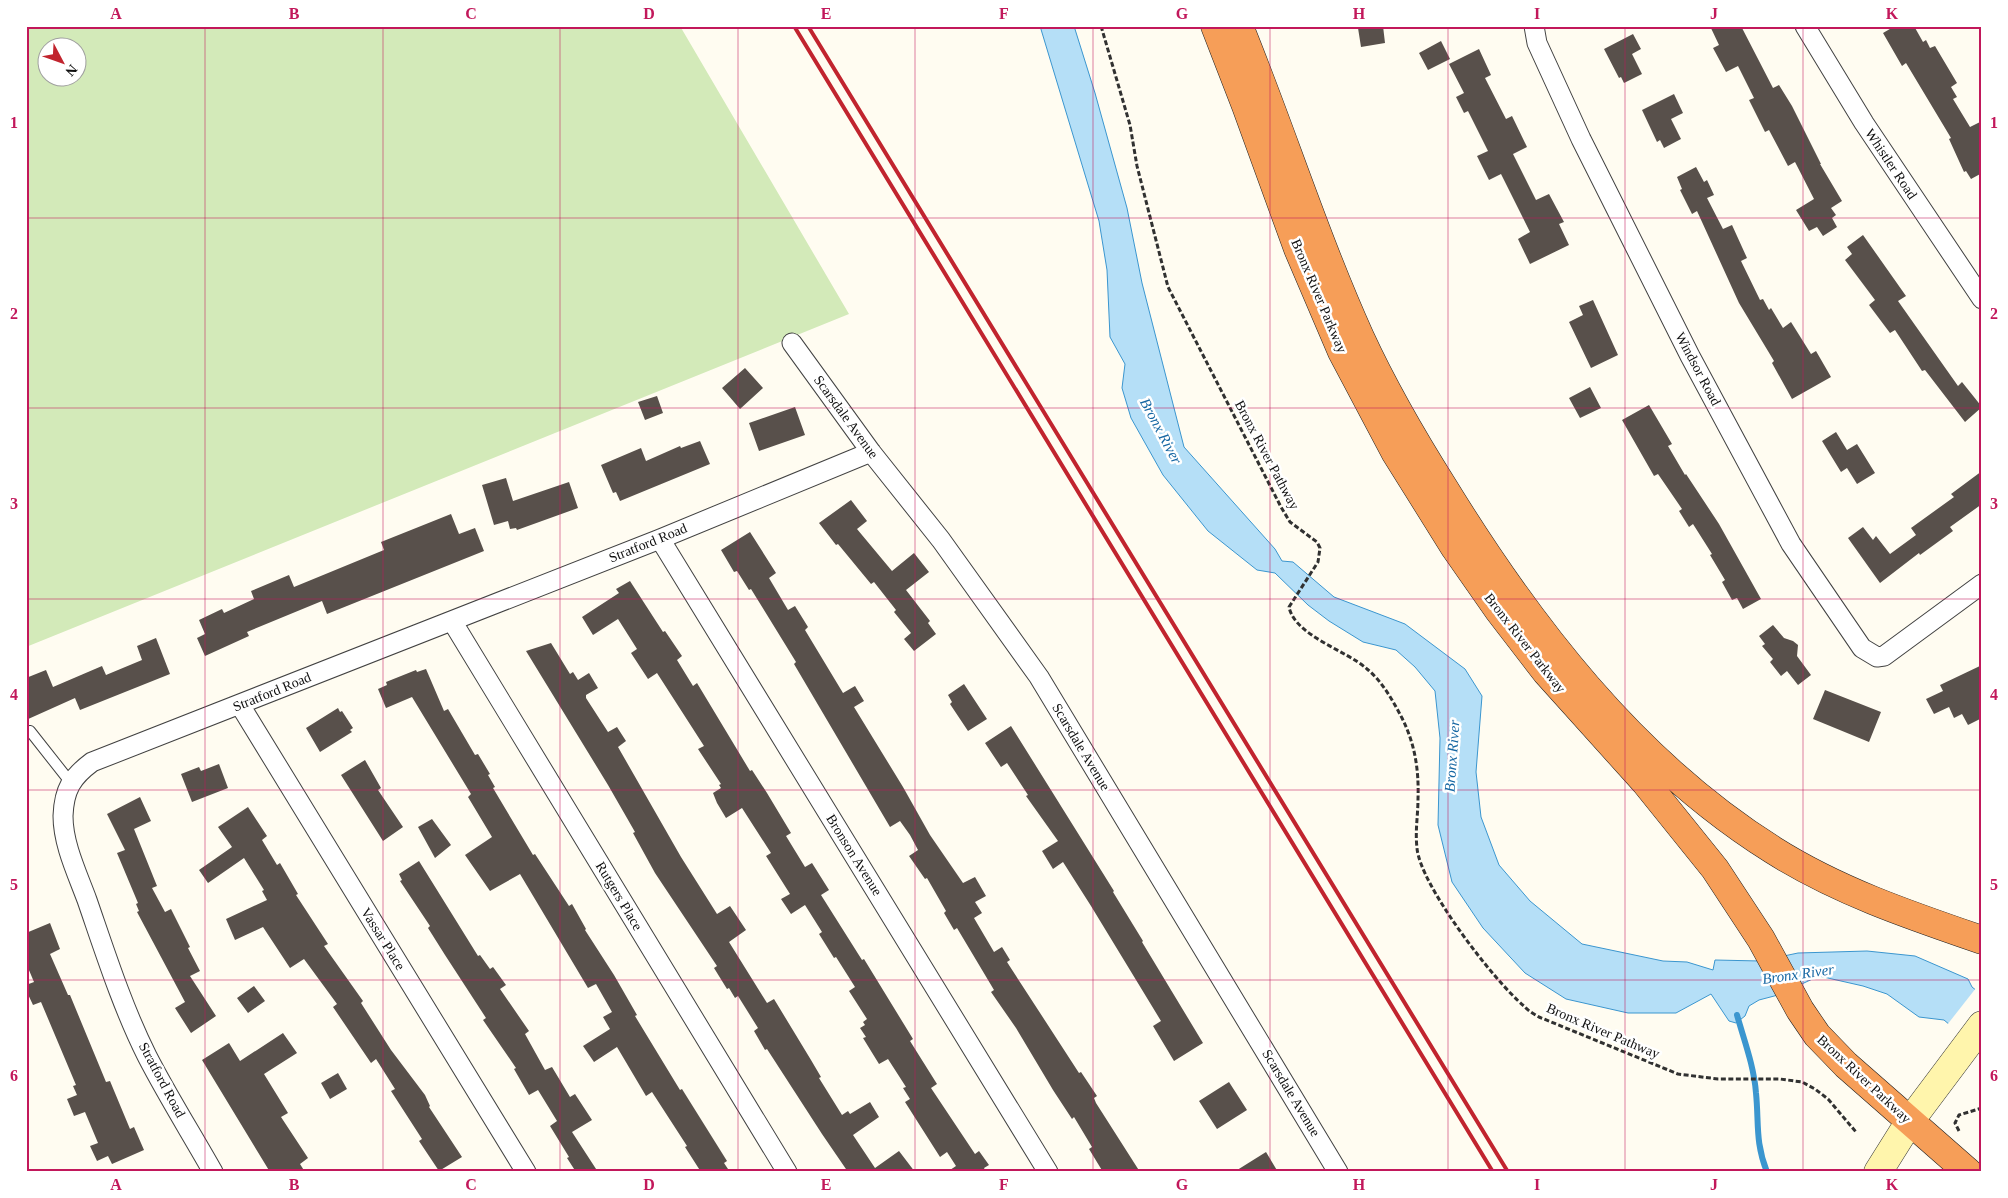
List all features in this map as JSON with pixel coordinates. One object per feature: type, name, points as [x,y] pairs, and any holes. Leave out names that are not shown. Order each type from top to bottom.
[{"type":"highway","name":"Bronx River Parkway","points":[[1215,26],[1298,249],[1327,318],[1368,403],[1414,484],[1520,641],[1569,700],[1645,782],[1693,840],[1731,893],[1808,1023],[1826,1046],[1968,1172]]},
{"type":"highway","name":"Bronx River Parkway","points":[[1239,26],[1332,270],[1377,371],[1412,436],[1471,532],[1519,600],[1565,660],[1608,709],[1660,762],[1718,812],[1752,836],[1810,872],[1845,889],[1913,916],[1982,940]]},
{"type":"street","name":"Whistler Road","points":[[1805,26],[1864,123],[1982,299]]},
{"type":"street","name":"Windsor Road","points":[[1535,28],[1538,42],[1581,139],[1690,356],[1791,544],[1862,648],[1877,657],[1884,656],[1982,584]]},
{"type":"street","name":"Scarsdale Avenue","points":[[792,343],[871,452],[941,540],[1039,677],[1338,1172]]},
{"type":"street","name":"Stratford Road","points":[[213,1172],[147,1055],[103,948],[65,837],[63,816],[65,798],[77,773],[92,762],[660,539],[871,452]]},
{"type":"street","name":"Bronson Avenue","points":[[660,539],[1048,1172]]},
{"type":"street","name":"Rutgers Place","points":[[452,621],[787,1172]]},
{"type":"street","name":"Vassar Place","points":[[240,705],[526,1172]]},
{"type":"street","points":[[1878,1172],[1910,1121],[1975,1035]]},
{"type":"lane","points":[[30,731],[71,783]]},
{"type":"path","name":"Bronx River Pathway","points":[[1100,26],[1130,125],[1137,166],[1168,287],[1281,507],[1290,522],[1317,542],[1320,548],[1318,562],[1289,608],[1291,615],[1303,630],[1346,653],[1367,668],[1391,699],[1412,741],[1418,767],[1416,834],[1417,850],[1422,868],[1464,936],[1495,976],[1524,1007],[1539,1018],[1660,1068],[1690,1076],[1780,1079],[1802,1082],[1828,1099],[1856,1132]]},
{"type":"path","points":[[1962,1135],[1957,1129],[1956,1119],[1959,1115],[1982,1108]]},
{"type":"green space","points":[[26,26],[680,26],[849,314],[26,647]]},
{"type":"water","name":"Bronx River","points":[[1040,26],[1074,26],[1127,208],[1142,283],[1184,447],[1275,549],[1282,561],[1293,562],[1334,597],[1405,624],[1465,669],[1482,696],[1476,772],[1481,817],[1499,865],[1530,901],[1582,944],[1663,961],[1687,962],[1713,970],[1715,960],[1760,961],[1798,953],[1867,951],[1915,956],[1968,979],[1972,987],[1982,995],[1982,1052],[1944,1020],[1919,1017],[1887,994],[1863,986],[1819,976],[1778,995],[1759,1000],[1749,1006],[1745,1016],[1736,1023],[1729,1021],[1711,994],[1676,1013],[1628,1013],[1566,999],[1525,973],[1483,928],[1452,882],[1438,825],[1440,738],[1435,691],[1415,667],[1396,650],[1363,642],[1329,621],[1308,605],[1275,573],[1257,570],[1208,531],[1163,475],[1131,418],[1122,388],[1125,364],[1110,337],[1107,270],[1099,221]]},
{"type":"pier","points":[[1976,988],[1982,992],[1982,1054],[1947,1025]]},
{"type":"building","points":[[1383,26],[1385,43],[1361,47],[1358,28]]},
{"type":"building","points":[[1710,26],[1741,26],[1773,88],[1779,85],[1792,106],[1820,164],[1842,201],[1831,208],[1836,215],[1832,218],[1837,227],[1823,236],[1817,227],[1809,231],[1796,210],[1814,199],[1795,162],[1788,166],[1769,130],[1765,132],[1749,100],[1754,98],[1738,66],[1726,72],[1713,48],[1719,45]]},
{"type":"building","points":[[1895,26],[1914,26],[1923,42],[1926,40],[1930,48],[1935,46],[1957,83],[1951,87],[1957,97],[1953,99],[1970,127],[1982,121],[1982,173],[1971,179],[1966,171],[1964,172],[1949,139],[1951,138],[1906,63],[1902,66],[1883,33]]},
{"type":"building","points":[[1633,34],[1641,49],[1632,54],[1642,74],[1624,83],[1621,77],[1619,78],[1604,49]]},
{"type":"building","points":[[1441,41],[1450,59],[1428,70],[1419,53]]},
{"type":"building","points":[[1479,49],[1491,75],[1485,78],[1506,119],[1512,116],[1527,147],[1513,154],[1536,200],[1549,194],[1564,222],[1559,224],[1569,245],[1530,264],[1518,239],[1530,232],[1501,174],[1489,180],[1477,156],[1488,151],[1468,111],[1464,113],[1456,97],[1464,93],[1449,64]]},
{"type":"building","points":[[1674,94],[1683,113],[1671,119],[1681,139],[1664,148],[1660,140],[1657,142],[1642,110]]},
{"type":"building","points":[[1696,167],[1704,182],[1707,180],[1714,195],[1707,198],[1723,229],[1732,225],[1747,258],[1741,261],[1760,300],[1763,299],[1769,310],[1771,308],[1783,328],[1791,322],[1811,354],[1816,351],[1831,377],[1792,399],[1772,363],[1774,361],[1739,303],[1697,211],[1692,214],[1680,190],[1682,189],[1677,177]]},
{"type":"building","points":[[1863,235],[1906,296],[1898,301],[1958,386],[1962,382],[1982,407],[1965,422],[1925,370],[1922,371],[1895,330],[1890,333],[1869,305],[1875,300],[1845,260],[1852,254],[1847,247]]},
{"type":"building","points":[[1593,300],[1618,355],[1591,368],[1569,322],[1583,315],[1579,306]]},
{"type":"building","points":[[745,368],[763,388],[740,409],[722,388]]},
{"type":"building","points":[[1590,387],[1601,408],[1580,418],[1569,398]]},
{"type":"building","points":[[657,396],[663,413],[645,420],[638,402]]},
{"type":"building","points":[[1649,405],[1672,444],[1668,446],[1685,475],[1719,524],[1761,599],[1743,609],[1737,598],[1732,600],[1722,582],[1725,580],[1710,555],[1712,554],[1693,524],[1689,527],[1679,511],[1682,509],[1658,474],[1654,476],[1622,420]]},
{"type":"building","points":[[795,407],[805,435],[759,451],[749,423]]},
{"type":"building","points":[[1836,432],[1847,450],[1857,444],[1875,473],[1857,484],[1847,468],[1841,472],[1822,441]]},
{"type":"building","points":[[700,441],[710,464],[620,501],[616,492],[613,493],[601,465],[641,448],[646,461],[680,446],[681,448]]},
{"type":"building","points":[[1982,471],[1982,504],[1950,527],[1953,531],[1920,555],[1919,553],[1880,583],[1848,538],[1863,527],[1873,540],[1876,536],[1890,554],[1916,535],[1911,528],[1954,497],[1951,494]]},
{"type":"building","points":[[506,478],[513,501],[569,482],[578,508],[517,530],[516,528],[510,529],[508,521],[494,525],[482,485]]},
{"type":"building","points":[[851,500],[867,521],[857,529],[892,571],[914,553],[929,572],[906,590],[930,621],[928,623],[936,634],[914,651],[904,639],[911,633],[894,612],[896,610],[874,582],[871,584],[819,523]]},
{"type":"building","points":[[451,514],[459,534],[475,528],[484,551],[327,614],[322,601],[247,632],[249,636],[205,656],[197,638],[205,634],[199,620],[222,609],[224,613],[254,599],[251,591],[289,575],[294,587],[384,550],[381,542]]},
{"type":"building","points":[[750,532],[776,573],[769,578],[788,610],[795,606],[808,627],[805,630],[843,693],[855,686],[864,701],[854,707],[930,835],[963,883],[975,877],[986,896],[975,902],[982,913],[974,918],[994,952],[1002,947],[1010,960],[1007,962],[1079,1073],[1081,1072],[1097,1096],[1094,1098],[1096,1103],[1140,1172],[1103,1172],[1089,1149],[1092,1147],[1074,1117],[1072,1119],[1016,1028],[991,992],[994,990],[957,928],[954,930],[944,913],[946,911],[927,878],[925,879],[909,856],[918,850],[910,835],[900,821],[890,827],[794,664],[796,662],[751,589],[749,590],[737,571],[734,572],[721,550]]},
{"type":"building","points":[[630,581],[663,632],[665,631],[682,656],[677,660],[693,686],[697,683],[750,771],[752,770],[767,793],[791,833],[786,836],[805,867],[812,863],[829,890],[821,895],[862,960],[864,959],[913,1039],[910,1041],[937,1084],[931,1088],[975,1154],[979,1151],[989,1165],[984,1168],[986,1172],[947,1172],[956,1166],[947,1152],[940,1157],[905,1102],[910,1099],[903,1088],[906,1087],[888,1059],[879,1064],[863,1038],[866,1037],[860,1028],[865,1025],[863,1022],[867,1019],[849,991],[855,987],[819,934],[822,932],[805,905],[791,914],[781,899],[790,894],[766,856],[771,853],[742,808],[726,818],[717,803],[713,793],[721,788],[719,785],[721,784],[698,749],[704,746],[657,673],[648,679],[631,653],[637,649],[618,619],[593,635],[582,617],[619,593],[616,589]]},
{"type":"building","points":[[1773,625],[1784,638],[1798,645],[1797,656],[1811,675],[1798,685],[1787,671],[1781,676],[1770,662],[1773,659],[1762,646],[1765,644],[1759,636]]},
{"type":"building","points":[[156,638],[170,674],[80,710],[75,698],[26,720],[26,678],[46,670],[53,687],[102,666],[106,675],[142,660],[137,646]]},
{"type":"building","points":[[551,643],[570,674],[573,672],[578,680],[589,673],[598,688],[586,695],[586,698],[608,732],[617,727],[626,741],[618,747],[681,857],[717,914],[730,906],[746,930],[729,942],[767,1003],[774,999],[842,1115],[848,1111],[850,1114],[870,1102],[879,1117],[853,1135],[875,1168],[899,1151],[915,1172],[848,1172],[767,1049],[765,1050],[754,1031],[758,1028],[738,996],[735,998],[729,988],[727,989],[714,968],[717,966],[655,873],[633,833],[635,832],[608,785],[526,651]]},
{"type":"building","points":[[1982,665],[1982,718],[1968,725],[1962,714],[1954,718],[1949,707],[1934,714],[1926,699],[1943,691],[1940,685]]},
{"type":"building","points":[[426,669],[444,711],[448,709],[475,755],[478,754],[490,774],[488,775],[495,787],[493,788],[533,855],[535,854],[569,906],[572,904],[585,930],[637,1015],[635,1016],[680,1090],[682,1089],[727,1161],[724,1163],[730,1172],[701,1172],[685,1147],[687,1146],[652,1092],[646,1096],[617,1047],[594,1062],[583,1046],[610,1029],[603,1017],[612,1012],[596,984],[588,988],[520,874],[490,891],[465,855],[492,837],[468,797],[471,794],[412,697],[386,708],[378,689],[387,685],[386,682],[416,670],[417,672]]},
{"type":"building","points":[[964,684],[987,719],[968,731],[950,704],[952,702],[948,695]]},
{"type":"building","points":[[1825,690],[1881,712],[1869,742],[1813,719]]},
{"type":"building","points":[[338,708],[353,728],[350,730],[352,732],[320,752],[306,728]]},
{"type":"building","points":[[1011,726],[1114,891],[1142,942],[1203,1043],[1174,1061],[1153,1026],[1161,1021],[1091,906],[1063,862],[1053,869],[1042,851],[1058,841],[1026,796],[1028,795],[1007,763],[1001,767],[985,743]]},
{"type":"building","points":[[365,760],[381,788],[378,790],[403,827],[383,841],[341,775]]},
{"type":"building","points":[[219,764],[228,788],[192,802],[181,774],[199,767],[201,771]]},
{"type":"building","points":[[140,797],[151,821],[134,829],[157,886],[152,888],[165,912],[171,909],[190,947],[188,948],[200,971],[190,976],[216,1016],[191,1033],[175,1008],[185,1002],[137,912],[139,911],[136,904],[138,903],[117,853],[125,850],[107,814]]},
{"type":"building","points":[[248,807],[267,836],[262,840],[277,865],[280,863],[298,894],[296,895],[328,944],[324,946],[363,1001],[361,1003],[391,1050],[425,1095],[429,1107],[462,1157],[439,1171],[419,1141],[422,1139],[391,1091],[395,1089],[376,1059],[371,1063],[333,1007],[337,1004],[304,959],[290,968],[263,927],[235,940],[226,919],[267,900],[262,891],[264,890],[244,858],[208,883],[199,870],[232,847],[218,827]]},
{"type":"building","points":[[432,819],[451,845],[435,858],[418,827]]},
{"type":"building","points":[[419,861],[478,956],[480,955],[490,969],[493,967],[506,985],[500,989],[529,1031],[525,1034],[545,1070],[552,1067],[570,1097],[575,1094],[592,1120],[572,1132],[598,1172],[576,1172],[550,1126],[557,1121],[538,1090],[529,1095],[514,1069],[516,1068],[483,1020],[486,1018],[400,881],[402,880],[399,874]]},
{"type":"building","points":[[50,923],[60,949],[50,954],[68,995],[70,995],[106,1082],[110,1081],[130,1129],[134,1127],[144,1150],[112,1164],[108,1156],[97,1161],[90,1146],[98,1143],[85,1112],[74,1116],[67,1099],[77,1095],[73,1086],[76,1085],[41,1002],[33,1005],[26,990],[26,985],[34,982],[26,963],[26,933]]},
{"type":"building","points":[[254,986],[265,1001],[248,1013],[237,998]]},
{"type":"building","points":[[283,1033],[297,1053],[264,1074],[288,1113],[281,1117],[308,1158],[300,1164],[305,1172],[270,1172],[202,1060],[229,1043],[240,1061]]},
{"type":"building","points":[[338,1073],[347,1089],[330,1099],[321,1083]]},
{"type":"building","points":[[1229,1082],[1247,1110],[1217,1129],[1199,1101]]},
{"type":"building","points":[[1266,1152],[1278,1172],[1234,1172]]},
{"type":"waterway","points":[[1737,1015],[1753,1073],[1759,1142],[1767,1172]]},
{"type":"railway","points":[[794,26],[1493,1172]]},
{"type":"railway","points":[[808,26],[1508,1172]]}]
